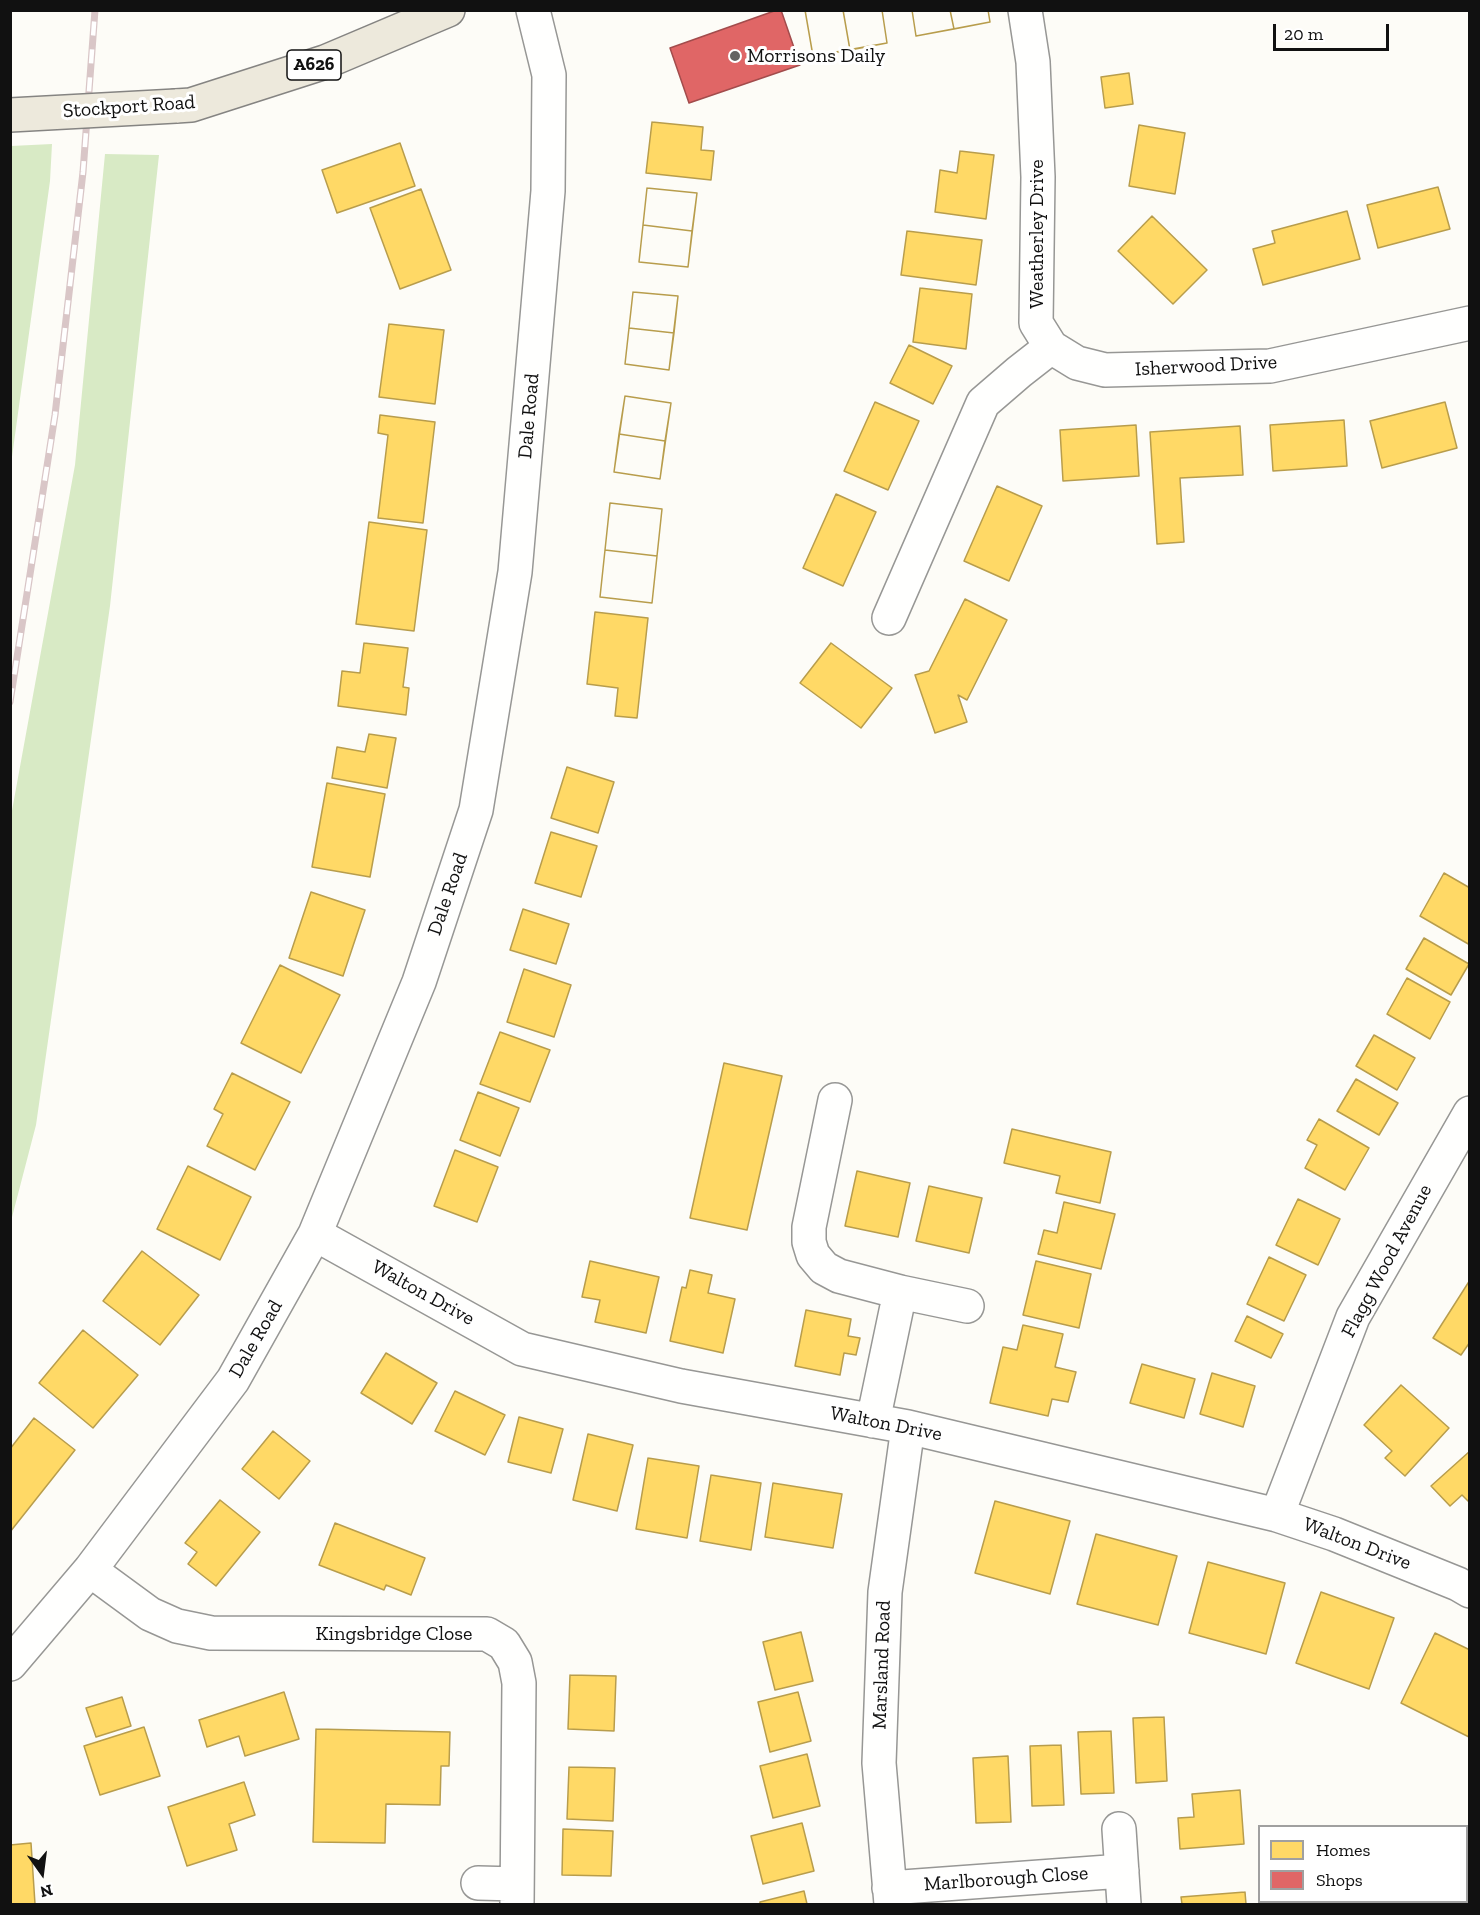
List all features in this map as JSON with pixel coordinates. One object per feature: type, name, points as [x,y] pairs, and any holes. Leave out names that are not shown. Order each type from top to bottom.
[{"type":"main road","name":"Stockport Road","points":[[10,115],[191,105],[325,62],[448,10]]},
{"type":"street","name":"Dale Road","points":[[10,1665],[90,1570],[232,1380],[315,1234],[418,982],[476,810],[515,572],[548,191],[549,75],[533,10]]},
{"type":"street","name":"Weatherley Drive","points":[[1025,10],[1033,62],[1038,177],[1036,323],[1051,347]]},
{"type":"street","name":"Isherwood Drive","points":[[1051,347],[1077,363],[1105,370],[1270,366],[1470,323]]},
{"type":"street","points":[[889,618],[983,403],[1051,347]]},
{"type":"street","points":[[835,1100],[809,1227],[809,1242],[813,1255],[824,1268],[839,1276],[967,1306]]},
{"type":"street","name":"Flagg Wood Avenue","points":[[1277,1515],[1353,1317],[1470,1113]]},
{"type":"street","name":"Walton Drive","points":[[315,1234],[522,1349],[681,1386],[908,1426],[1277,1515],[1334,1534],[1458,1584],[1470,1591]]},
{"type":"street","points":[[873,1421],[900,1292]]},
{"type":"street","name":"Marsland Road","points":[[890,1896],[879,1763],[885,1592],[908,1426]]},
{"type":"street","name":"Kingsbridge Close","points":[[90,1570],[150,1614],[177,1626],[200,1631],[487,1634],[504,1644],[515,1662],[519,1683],[517,1894],[478,1883]]},
{"type":"street","points":[[1119,1829],[1124,1905]]},
{"type":"street","name":"Marlborough Close","points":[[890,1896],[1122,1871]]},
{"type":"green space","points":[[52,144],[50,181],[11,464],[11,146]]},
{"type":"green space","points":[[105,154],[159,155],[110,606],[36,1125],[11,1221],[11,816],[75,465]]},
{"type":"building: Homes","points":[[805,10],[882,10],[887,43],[813,56]]},
{"type":"building: Homes","points":[[805,10],[843,10],[850,50],[813,56]]},
{"type":"building: Homes","points":[[843,10],[882,10],[887,43],[850,50]]},
{"type":"building: Homes","points":[[912,10],[988,10],[990,22],[916,36]]},
{"type":"building: Homes","points":[[912,10],[950,10],[954,29],[916,36]]},
{"type":"building: Homes","points":[[950,10],[988,10],[990,22],[954,29]]},
{"type":"building: Homes","points":[[1129,73],[1133,104],[1105,108],[1101,77]]},
{"type":"building: Homes","points":[[652,122],[703,127],[701,150],[714,151],[711,180],[646,173]]},
{"type":"building: Homes","points":[[1139,125],[1185,133],[1175,194],[1129,186]]},
{"type":"building: Homes","points":[[400,143],[415,186],[337,213],[322,170]]},
{"type":"building: Homes","points":[[960,151],[994,155],[986,219],[935,212],[940,170],[957,173]]},
{"type":"building: Homes","points":[[1438,187],[1450,229],[1378,248],[1367,205]]},
{"type":"building: Homes","points":[[647,188],[697,193],[688,267],[639,262]]},
{"type":"building: Homes","points":[[647,188],[697,193],[692,231],[643,225]]},
{"type":"building: Homes","points":[[421,189],[451,270],[400,289],[370,208]]},
{"type":"building: Homes","points":[[1347,211],[1360,259],[1263,285],[1253,249],[1275,243],[1272,231]]},
{"type":"building: Homes","points":[[1152,216],[1207,270],[1173,304],[1118,251]]},
{"type":"building: Homes","points":[[643,225],[692,231],[688,267],[639,262]]},
{"type":"building: Homes","points":[[907,231],[982,240],[976,285],[901,275]]},
{"type":"building: Homes","points":[[920,288],[972,294],[966,349],[913,342]]},
{"type":"building: Homes","points":[[633,292],[678,296],[669,370],[625,364]]},
{"type":"building: Homes","points":[[633,292],[678,296],[674,333],[629,328]]},
{"type":"building: Homes","points":[[389,324],[444,330],[435,404],[379,397]]},
{"type":"building: Homes","points":[[629,328],[674,333],[669,370],[625,364]]},
{"type":"building: Homes","points":[[909,345],[952,366],[933,404],[890,383]]},
{"type":"building: Homes","points":[[625,396],[671,403],[660,479],[614,472]]},
{"type":"building: Homes","points":[[625,396],[671,403],[665,441],[619,434]]},
{"type":"building: Homes","points":[[875,402],[919,421],[888,490],[844,471]]},
{"type":"building: Homes","points":[[1445,402],[1457,448],[1382,468],[1370,421]]},
{"type":"building: Homes","points":[[380,415],[435,422],[423,523],[378,518],[388,435],[378,433]]},
{"type":"building: Homes","points":[[1344,420],[1347,466],[1273,471],[1270,425]]},
{"type":"building: Homes","points":[[1136,425],[1139,476],[1063,481],[1060,430]]},
{"type":"building: Homes","points":[[1240,426],[1243,475],[1180,478],[1184,542],[1157,544],[1150,432]]},
{"type":"building: Homes","points":[[619,434],[665,441],[660,479],[614,472]]},
{"type":"building: Homes","points":[[997,486],[1042,506],[1009,581],[964,561]]},
{"type":"building: Homes","points":[[836,494],[876,512],[843,586],[803,568]]},
{"type":"building: Homes","points":[[610,503],[662,509],[652,603],[600,597]]},
{"type":"building: Homes","points":[[610,503],[662,509],[657,556],[605,550]]},
{"type":"building: Homes","points":[[369,522],[427,530],[414,631],[356,624]]},
{"type":"building: Homes","points":[[605,550],[657,556],[652,603],[600,597]]},
{"type":"building: Homes","points":[[965,599],[1007,620],[967,700],[958,695],[967,722],[935,733],[915,675],[929,671]]},
{"type":"building: Homes","points":[[595,612],[648,618],[637,718],[615,716],[618,688],[587,684]]},
{"type":"building: Homes","points":[[364,643],[408,648],[403,687],[409,688],[406,715],[338,706],[342,671],[360,673]]},
{"type":"building: Homes","points":[[831,643],[892,688],[861,728],[800,683]]},
{"type":"building: Homes","points":[[369,734],[396,738],[387,788],[332,778],[337,747],[365,752]]},
{"type":"building: Homes","points":[[567,767],[614,782],[598,833],[551,818]]},
{"type":"building: Homes","points":[[327,783],[385,794],[370,877],[312,867]]},
{"type":"building: Homes","points":[[551,832],[597,846],[581,897],[535,883]]},
{"type":"building: Homes","points":[[1444,873],[1470,888],[1470,945],[1420,916]]},
{"type":"building: Homes","points":[[311,892],[365,910],[343,976],[289,958]]},
{"type":"building: Homes","points":[[523,909],[569,924],[556,964],[510,950]]},
{"type":"building: Homes","points":[[1424,938],[1469,964],[1451,995],[1406,969]]},
{"type":"building: Homes","points":[[280,965],[340,995],[301,1073],[241,1043]]},
{"type":"building: Homes","points":[[524,969],[571,985],[554,1037],[507,1022]]},
{"type":"building: Homes","points":[[1407,978],[1450,1002],[1430,1039],[1387,1014]]},
{"type":"building: Homes","points":[[500,1032],[550,1050],[530,1102],[480,1084]]},
{"type":"building: Homes","points":[[1374,1035],[1415,1058],[1397,1090],[1356,1066]]},
{"type":"building: Homes","points":[[724,1063],[782,1076],[747,1230],[690,1218]]},
{"type":"building: Homes","points":[[232,1073],[290,1102],[255,1170],[207,1146],[223,1114],[214,1109]]},
{"type":"building: Homes","points":[[1356,1079],[1398,1103],[1379,1135],[1337,1111]]},
{"type":"building: Homes","points":[[478,1092],[519,1108],[500,1156],[460,1140]]},
{"type":"building: Homes","points":[[1319,1119],[1369,1148],[1345,1190],[1305,1168],[1317,1145],[1307,1140]]},
{"type":"building: Homes","points":[[1012,1129],[1111,1152],[1100,1203],[1056,1193],[1060,1176],[1004,1163]]},
{"type":"building: Homes","points":[[455,1150],[498,1167],[477,1222],[434,1206]]},
{"type":"building: Homes","points":[[188,1166],[251,1197],[220,1260],[157,1229]]},
{"type":"building: Homes","points":[[857,1171],[910,1183],[898,1237],[845,1226]]},
{"type":"building: Homes","points":[[929,1186],[982,1198],[969,1253],[916,1241]]},
{"type":"building: Homes","points":[[1298,1199],[1340,1219],[1318,1265],[1276,1245]]},
{"type":"building: Homes","points":[[1064,1202],[1115,1214],[1101,1269],[1038,1254],[1044,1230],[1057,1233]]},
{"type":"building: Homes","points":[[142,1251],[199,1295],[160,1345],[103,1301]]},
{"type":"building: Homes","points":[[1269,1257],[1306,1275],[1284,1321],[1247,1304]]},
{"type":"building: Homes","points":[[590,1261],[659,1277],[646,1333],[595,1322],[600,1300],[582,1297]]},
{"type":"building: Homes","points":[[1036,1261],[1091,1274],[1079,1328],[1023,1315]]},
{"type":"building: Homes","points":[[690,1270],[712,1275],[708,1293],[735,1299],[723,1353],[670,1341],[682,1287],[686,1288]]},
{"type":"building: Homes","points":[[1470,1280],[1470,1342],[1461,1355],[1433,1338]]},
{"type":"building: Homes","points":[[806,1310],[851,1319],[848,1336],[860,1338],[856,1355],[844,1353],[840,1375],[795,1366]]},
{"type":"building: Homes","points":[[1247,1316],[1283,1334],[1271,1358],[1235,1341]]},
{"type":"building: Homes","points":[[1023,1325],[1063,1334],[1055,1367],[1076,1372],[1068,1402],[1052,1399],[1048,1416],[990,1403],[1003,1347],[1017,1350]]},
{"type":"building: Homes","points":[[83,1330],[138,1375],[93,1428],[39,1383]]},
{"type":"building: Homes","points":[[386,1353],[437,1383],[412,1424],[361,1393]]},
{"type":"building: Homes","points":[[1142,1364],[1195,1379],[1184,1418],[1130,1403]]},
{"type":"building: Homes","points":[[1212,1373],[1255,1386],[1243,1427],[1200,1414]]},
{"type":"building: Homes","points":[[1401,1385],[1449,1428],[1405,1476],[1385,1458],[1392,1451],[1364,1425]]},
{"type":"building: Homes","points":[[455,1391],[505,1415],[485,1455],[435,1431]]},
{"type":"building: Homes","points":[[519,1417],[563,1429],[551,1473],[508,1462]]},
{"type":"building: Homes","points":[[34,1418],[75,1450],[10,1532],[10,1449]]},
{"type":"building: Homes","points":[[273,1431],[310,1461],[279,1499],[242,1469]]},
{"type":"building: Homes","points":[[588,1434],[633,1445],[617,1511],[573,1500]]},
{"type":"building: Homes","points":[[1470,1451],[1470,1503],[1462,1495],[1450,1506],[1431,1486]]},
{"type":"building: Homes","points":[[648,1458],[699,1466],[687,1538],[636,1529]]},
{"type":"building: Homes","points":[[711,1475],[761,1483],[751,1550],[700,1541]]},
{"type":"building: Homes","points":[[773,1483],[842,1494],[833,1548],[765,1537]]},
{"type":"building: Homes","points":[[220,1500],[260,1532],[216,1586],[188,1564],[197,1552],[185,1543]]},
{"type":"building: Homes","points":[[995,1501],[1070,1521],[1050,1594],[975,1573]]},
{"type":"building: Homes","points":[[335,1523],[425,1558],[411,1595],[386,1585],[384,1590],[319,1565]]},
{"type":"building: Homes","points":[[1096,1534],[1177,1556],[1158,1625],[1077,1604]]},
{"type":"building: Homes","points":[[1208,1562],[1285,1583],[1266,1654],[1189,1633]]},
{"type":"building: Homes","points":[[1321,1592],[1394,1618],[1369,1689],[1296,1663]]},
{"type":"building: Homes","points":[[801,1632],[813,1681],[775,1690],[763,1642]]},
{"type":"building: Homes","points":[[1435,1633],[1470,1650],[1469,1737],[1401,1703]]},
{"type":"building: Homes","points":[[570,1675],[616,1676],[614,1731],[568,1729]]},
{"type":"building: Homes","points":[[284,1692],[299,1739],[245,1756],[239,1736],[207,1747],[199,1720]]},
{"type":"building: Homes","points":[[798,1692],[811,1741],[770,1752],[758,1702]]},
{"type":"building: Homes","points":[[122,1697],[131,1726],[96,1737],[86,1708]]},
{"type":"building: Homes","points":[[1164,1717],[1167,1781],[1136,1783],[1133,1718]]},
{"type":"building: Homes","points":[[144,1727],[160,1776],[100,1795],[84,1746]]},
{"type":"building: Homes","points":[[316,1729],[450,1732],[449,1766],[441,1766],[440,1805],[386,1804],[385,1843],[313,1842]]},
{"type":"building: Homes","points":[[1111,1731],[1114,1793],[1081,1794],[1078,1732]]},
{"type":"building: Homes","points":[[1061,1745],[1064,1805],[1032,1806],[1030,1746]]},
{"type":"building: Homes","points":[[807,1754],[820,1806],[773,1818],[760,1766]]},
{"type":"building: Homes","points":[[1008,1756],[1011,1822],[976,1823],[973,1758]]},
{"type":"building: Homes","points":[[569,1767],[615,1768],[613,1821],[567,1819]]},
{"type":"building: Homes","points":[[244,1782],[255,1815],[229,1824],[237,1850],[187,1866],[168,1807]]},
{"type":"building: Homes","points":[[1240,1790],[1244,1844],[1180,1849],[1178,1818],[1194,1817],[1192,1794]]},
{"type":"building: Homes","points":[[802,1823],[814,1871],[763,1884],[751,1836]]},
{"type":"building: Homes","points":[[563,1829],[613,1831],[611,1876],[562,1875]]},
{"type":"building: Homes","points":[[31,1843],[35,1904],[10,1904],[10,1845]]},
{"type":"building: Homes","points":[[804,1891],[807,1904],[760,1904],[760,1902]]},
{"type":"building: Homes","points":[[1245,1892],[1246,1904],[1182,1904],[1181,1897]]},
{"type":"building: Shops","name":"Morrisons Daily","points":[[781,10],[800,65],[689,103],[670,48]]},
{"type":"railway","points":[[10,702],[55,415],[83,172],[95,10]]},
{"type":"place","name":"Morrisons Daily","points":[[735,56]]}]
